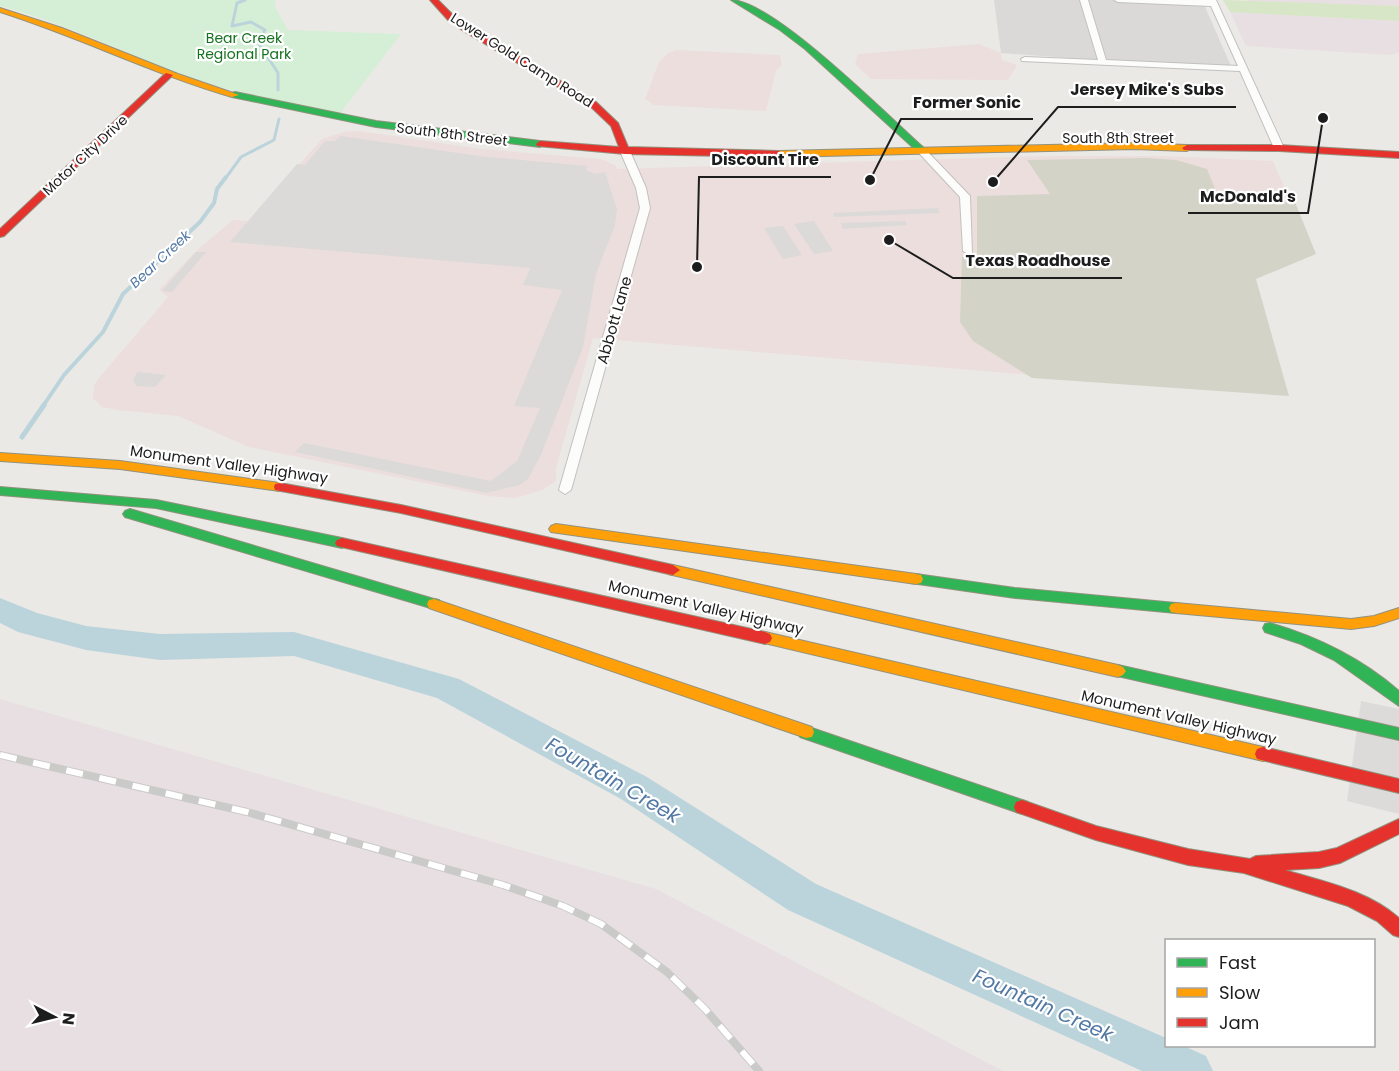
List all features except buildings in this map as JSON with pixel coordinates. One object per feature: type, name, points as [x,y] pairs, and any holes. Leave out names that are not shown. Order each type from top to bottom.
[{"type":"main road","name":"Lower Gold Camp Road","points":[[434,0],[451,18],[468,30],[593,104],[615,125],[625,151]]},
{"type":"main road","points":[[735,0],[783,28],[808,47],[921,150]]},
{"type":"main road","name":"South 8th Street","points":[[0,10],[55,28],[169,75],[227,94],[319,114],[470,137],[625,151],[792,155],[1134,146],[1263,150],[1279,148],[1399,154]]},
{"type":"main road","name":"Motor City Drive","points":[[0,234],[169,75]]},
{"type":"main road","name":"Monument Valley Highway","points":[[0,457],[120,465],[243,480],[401,508],[1399,734]]},
{"type":"main road","name":"Monument Valley Highway","points":[[0,491],[156,504],[254,522],[838,654],[1399,786]]},
{"type":"main road","points":[[63,495],[406,594],[1096,833],[1177,855],[1244,865],[1353,899],[1383,915],[1399,929]]},
{"type":"main road","points":[[401,508],[670,543],[965,587],[1205,612],[1351,624],[1374,621],[1399,613]]},
{"type":"main road","points":[[1205,612],[1287,632],[1319,643],[1375,677],[1399,700]]},
{"type":"main road","points":[[1244,865],[1319,860],[1340,855],[1399,826]]},
{"type":"street","points":[[1084,0],[1103,62]]},
{"type":"street","points":[[1118,0],[1213,2],[1279,148]]},
{"type":"street","points":[[1025,59],[1243,69]]},
{"type":"street","points":[[921,150],[965,196],[968,251]]},
{"type":"street","name":"Abbott Lane","points":[[565,490],[645,208],[641,188],[625,151]]},
{"type":"shaded area","points":[[994,0],[1202,0],[1231,66],[1001,53]]},
{"type":"shaded area","points":[[1247,0],[1399,0],[1399,6],[1249,2]]},
{"type":"shaded area","points":[[1230,12],[1399,21],[1399,52],[1392,55],[1246,46]]},
{"type":"shaded area","points":[[979,44],[1001,53],[1002,60],[1017,65],[1008,80],[871,79],[855,64],[858,54]]},
{"type":"shaded area","points":[[676,50],[780,55],[782,65],[776,71],[766,111],[654,105],[645,99],[659,62],[668,53]]},
{"type":"shaded area","points":[[359,131],[482,149],[601,159],[615,165],[618,169],[1044,156],[1164,156],[1273,161],[1312,253],[1246,278],[1282,393],[1007,373],[593,338],[556,468],[556,481],[542,490],[515,498],[488,496],[249,447],[178,416],[102,407],[93,398],[94,385],[168,297],[159,290],[197,250],[233,220],[249,221],[322,139],[344,132]]},
{"type":"shaded area","points":[[341,136],[479,156],[588,166],[586,170],[595,174],[605,172],[617,209],[615,225],[596,274],[583,347],[541,455],[528,479],[520,485],[486,493],[295,452],[304,443],[491,481],[517,461],[540,408],[514,406],[562,290],[523,285],[530,268],[230,242],[297,164],[305,165],[325,141],[335,141]]},
{"type":"shaded area","points":[[1146,158],[1176,160],[1207,169],[1218,196],[1295,202],[1316,254],[1256,279],[1289,396],[1032,378],[973,341],[960,322],[962,257],[977,256],[977,196],[1050,194],[1027,160]]},
{"type":"shaded area","points":[[938,208],[940,213],[834,217],[833,213]]},
{"type":"shaded area","points":[[814,221],[833,251],[814,254],[794,224]]},
{"type":"shaded area","points":[[905,221],[907,225],[843,229],[841,223]]},
{"type":"shaded area","points":[[783,226],[802,255],[783,259],[764,228]]},
{"type":"shaded area","points":[[196,252],[206,252],[172,292],[162,291]]},
{"type":"shaded area","points":[[138,372],[166,375],[155,387],[136,386],[133,379]]},
{"type":"shaded area","points":[[0,699],[656,889],[1003,1071],[0,1071]]},
{"type":"green space","name":"Bear Creek Regional Park","points":[[0,0],[276,0],[275,7],[288,30],[401,34],[339,115],[265,99],[211,84],[49,21],[0,6]]},
{"type":"green space","points":[[1223,0],[1399,6],[1399,21],[1230,12]]},
{"type":"pier","points":[[1361,701],[1399,709],[1399,814],[1347,801]]},
{"type":"waterway","name":"Bear Creek","points":[[245,0],[237,3],[232,26],[251,22],[265,30],[258,42],[278,73],[278,90]]},
{"type":"waterway","name":"Bear Creek","points":[[225,179],[241,157],[274,140],[279,119]]},
{"type":"waterway","name":"Bear Creek","points":[[43,406],[64,375],[103,332],[123,294],[200,222],[214,203],[217,189],[226,177]]},
{"type":"waterway","name":"Bear Creek","points":[[22,437],[44,405]]},
{"type":"waterway","name":"Fountain Creek","points":[[0,610],[29,623],[86,638],[160,647],[294,644],[447,688],[634,788],[802,897],[1191,1071]]},
{"type":"railway","points":[[0,755],[247,812],[503,885],[563,906],[601,924],[667,972],[705,1009],[759,1071]]},
{"type":"traffic: fast","points":[[735,0],[783,28],[808,47],[921,150]]},
{"type":"traffic: fast","points":[[235,95],[376,124],[540,144]]},
{"type":"traffic: fast","points":[[0,491],[156,504],[342,543]]},
{"type":"traffic: fast","points":[[130,514],[434,604]]},
{"type":"traffic: fast","points":[[916,579],[1015,593],[1176,608]]},
{"type":"traffic: fast","points":[[1270,628],[1306,640],[1339,656],[1370,676],[1399,700]]},
{"type":"traffic: fast","points":[[1118,671],[1399,734]]},
{"type":"traffic: fast","points":[[806,732],[1022,807]]},
{"type":"traffic: slow","points":[[0,10],[30,19],[175,76],[235,95]]},
{"type":"traffic: slow","points":[[779,154],[1134,146],[1187,148]]},
{"type":"traffic: slow","points":[[0,457],[120,465],[280,487]]},
{"type":"traffic: slow","points":[[556,529],[916,579]]},
{"type":"traffic: slow","points":[[673,570],[1118,671]]},
{"type":"traffic: slow","points":[[434,604],[806,732]]},
{"type":"traffic: slow","points":[[1176,608],[1351,624],[1374,621],[1399,613]]},
{"type":"traffic: slow","points":[[765,638],[1263,754]]},
{"type":"traffic: jam","points":[[434,0],[451,18],[468,30],[593,104],[615,125],[625,151]]},
{"type":"traffic: jam","points":[[0,234],[169,75]]},
{"type":"traffic: jam","points":[[540,144],[659,152],[779,154]]},
{"type":"traffic: jam","points":[[1187,148],[1279,148],[1399,155]]},
{"type":"traffic: jam","points":[[280,487],[401,509],[673,570]]},
{"type":"traffic: jam","points":[[342,543],[765,638]]},
{"type":"traffic: jam","points":[[1263,754],[1399,786]]},
{"type":"traffic: jam","points":[[1022,807],[1096,833],[1188,857],[1244,865],[1353,899],[1383,915],[1399,929]]},
{"type":"traffic: jam","points":[[1256,864],[1319,860],[1340,855],[1399,826]]},
{"type":"place","name":"McDonald's","points":[[1323,118]]},
{"type":"place","name":"Former Sonic","points":[[870,180]]},
{"type":"place","name":"Jersey Mike's Subs","points":[[993,182]]},
{"type":"place","name":"Texas Roadhouse","points":[[889,240]]},
{"type":"place","name":"Discount Tire","points":[[697,267]]}]
